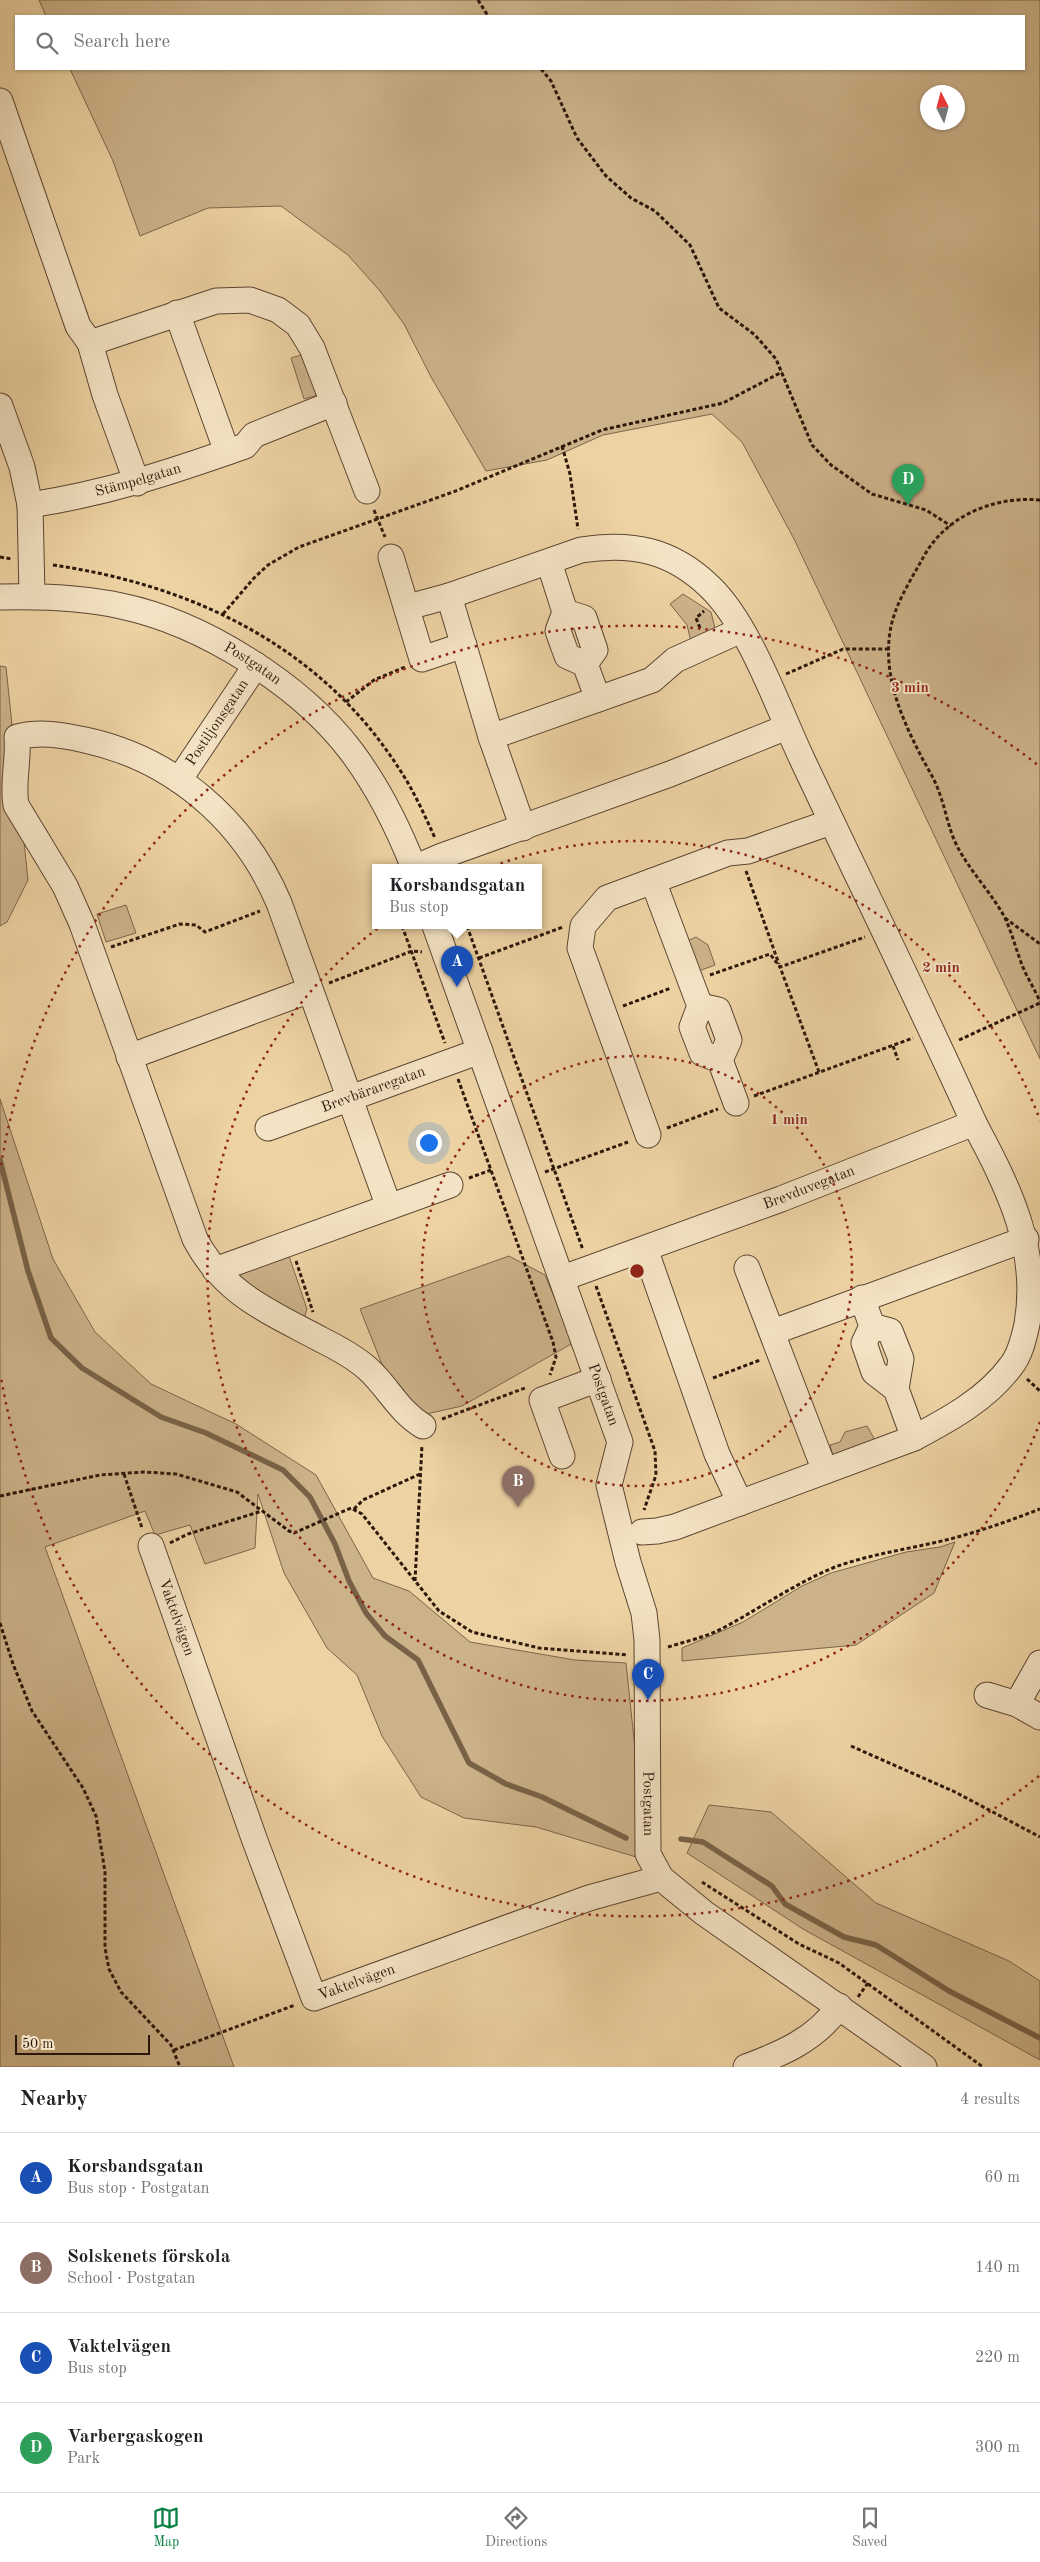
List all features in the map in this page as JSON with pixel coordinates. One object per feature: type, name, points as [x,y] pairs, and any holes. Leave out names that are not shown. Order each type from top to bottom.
[{"type":"street","points":[[0,101],[78,326],[90,343],[104,395],[137,483]]},
{"type":"street","points":[[90,343],[177,313],[216,302],[238,299],[264,304],[278,310],[298,325],[312,348],[367,491]]},
{"type":"street","points":[[177,313],[236,449]]},
{"type":"street","name":"Stämpelgatan","points":[[30,505],[85,496],[137,483],[236,449],[254,435],[334,403]]},
{"type":"street","points":[[0,406],[22,467],[30,505],[32,596]]},
{"type":"street","points":[[408,607],[449,596],[581,550],[626,546],[654,552],[672,559],[690,571],[720,598],[741,630],[768,683],[831,822],[941,1049],[974,1124],[1006,1183],[1026,1239],[1033,1270],[1032,1304],[1023,1340],[1012,1366],[985,1393],[951,1418],[914,1438],[675,1527],[642,1532]]},
{"type":"street","points":[[391,557],[408,607],[422,659],[464,646]]},
{"type":"street","points":[[549,562],[565,612],[558,630],[567,656],[585,664],[598,700]]},
{"type":"street","name":"Postgatan","points":[[0,597],[32,596],[85,600],[123,606],[203,635],[256,665],[307,705],[350,750],[386,806],[402,837],[412,864]]},
{"type":"street","points":[[449,596],[491,737],[523,828]]},
{"type":"street","points":[[491,737],[652,680],[675,660],[741,630]]},
{"type":"street","name":"Postiljonsgatan","points":[[179,780],[256,665]]},
{"type":"street","points":[[425,864],[679,771],[787,727]]},
{"type":"street","points":[[389,1207],[278,903],[260,866],[233,828],[200,794],[138,757],[95,742],[52,734],[32,733],[18,737],[14,795],[16,805],[65,886],[92,953],[195,1239],[214,1270],[249,1301],[322,1340],[368,1369],[408,1418],[423,1426]]},
{"type":"street","points":[[648,1135],[580,948],[583,926],[607,898],[624,890],[728,853],[748,851],[831,822]]},
{"type":"street","points":[[653,881],[700,1006],[718,1010],[729,1040],[720,1060],[736,1103]]},
{"type":"street","name":"Postgatan","points":[[436,929],[563,1278],[620,1442],[609,1485],[628,1562],[644,1613],[648,1654],[648,1854],[661,1878]]},
{"type":"street","points":[[129,1057],[310,990]]},
{"type":"street","name":"Brevbäraregatan","points":[[268,1128],[480,1051]]},
{"type":"street","name":"Brevduvegatan","points":[[563,1278],[804,1190],[974,1124]]},
{"type":"street","points":[[214,1270],[450,1185]]},
{"type":"street","points":[[777,1342],[862,1298],[1026,1239]]},
{"type":"street","points":[[644,1249],[717,1454],[740,1503]]},
{"type":"street","points":[[747,1268],[825,1471]]},
{"type":"street","points":[[862,1298],[872,1326],[864,1344],[874,1372],[896,1389],[914,1438]]},
{"type":"street","points":[[562,1456],[542,1400],[598,1379]]},
{"type":"street","name":"Vaktelvägen","points":[[151,1546],[258,1850],[314,1998],[589,1898],[661,1878]]},
{"type":"street","points":[[1017,1704],[1040,1663]]},
{"type":"street","points":[[987,1695],[1017,1704],[1040,1716]]},
{"type":"street","points":[[661,1878],[704,1913],[924,2067]]},
{"type":"street","points":[[746,2067],[807,2038],[831,2018],[839,2006]]},
{"type":"path","points":[[478,0],[487,15]]},
{"type":"path","points":[[542,70],[551,81],[581,145],[606,176],[631,198],[655,211],[690,245],[719,308],[755,335],[776,359],[812,444],[820,455],[872,494],[926,510],[951,526]]},
{"type":"path","points":[[223,614],[254,578],[284,554],[299,547],[453,492],[562,446],[619,425],[723,403],[782,372]]},
{"type":"path","points":[[562,446],[570,474],[581,550]]},
{"type":"path","points":[[367,491],[391,557]]},
{"type":"path","points":[[941,1049],[1040,1003],[1025,972],[1004,917],[973,873],[951,832],[939,791],[908,730],[896,701],[890,676],[888,649],[892,622],[926,552],[951,526],[970,512],[990,504],[1020,500],[1040,500]]},
{"type":"path","points":[[707,646],[696,618],[720,598]]},
{"type":"path","points":[[768,683],[842,649],[888,649]]},
{"type":"path","points":[[422,659],[374,680],[346,702],[399,768],[436,841]]},
{"type":"path","points":[[407,796],[414,797]]},
{"type":"path","points":[[739,852],[819,1072]]},
{"type":"path","points":[[92,953],[180,924],[196,925],[205,932],[278,903]]},
{"type":"path","points":[[1004,917],[1040,944]]},
{"type":"path","points":[[479,958],[564,927],[583,926]]},
{"type":"path","points":[[403,929],[553,1342],[555,1365],[548,1377]]},
{"type":"path","points":[[468,929],[586,1258]]},
{"type":"path","points":[[780,967],[885,931]]},
{"type":"path","points":[[310,990],[412,952]]},
{"type":"path","points":[[604,1013],[770,954],[780,967]]},
{"type":"path","points":[[892,1046],[898,1060]]},
{"type":"path","points":[[290,1242],[322,1340]]},
{"type":"path","points":[[693,1385],[777,1342]]},
{"type":"path","points":[[415,1582],[423,1426],[531,1386]]},
{"type":"path","points":[[0,1496],[100,1475],[144,1472],[176,1474],[237,1492],[294,1533],[310,1527],[343,1509],[354,1509],[362,1514],[439,1611],[472,1632],[540,1648],[638,1656],[724,1628],[801,1582],[852,1561],[946,1540],[1002,1524],[1040,1509]]},
{"type":"path","points":[[124,1474],[128,1491],[151,1546],[160,1547],[188,1534],[262,1511]]},
{"type":"path","points":[[354,1509],[363,1500],[420,1474]]},
{"type":"path","points":[[0,1623],[13,1664],[32,1711],[83,1788],[96,1816],[105,1872],[105,1948],[109,1969],[121,1992],[174,2050],[180,2067]]},
{"type":"path","points":[[851,1746],[954,1792],[1040,1837]]},
{"type":"path","points":[[701,1881],[799,1944],[839,1963],[983,2067]]},
{"type":"path","points":[[174,2050],[314,1998]]},
{"type":"shaded area","points":[[39,0],[1040,0],[1040,1059],[794,539],[742,442],[712,414],[603,435],[547,460],[486,471],[431,377],[404,324],[380,291],[348,255],[281,206],[208,208],[140,236],[113,161],[70,70],[1025,70],[1025,15],[46,15]]},
{"type":"shaded area","points":[[308,353],[322,394],[304,399],[291,358]]},
{"type":"shaded area","points":[[683,594],[711,612],[716,632],[691,642],[687,625],[670,604]]},
{"type":"shaded area","points":[[0,666],[6,667],[28,880],[7,922],[0,926]]},
{"type":"shaded area","points":[[126,905],[136,933],[106,942],[97,914]]},
{"type":"shaded area","points":[[696,937],[708,945],[715,965],[696,972],[685,942]]},
{"type":"shaded area","points":[[0,1099],[53,1259],[95,1332],[151,1384],[236,1424],[316,1475],[373,1578],[409,1591],[470,1642],[575,1660],[626,1663],[637,1768],[636,1857],[536,1827],[464,1818],[421,1797],[382,1736],[357,1675],[327,1648],[284,1573],[258,1494],[255,1548],[205,1564],[190,1525],[155,1535],[145,1511],[45,1547],[234,2067],[0,2067]]},
{"type":"shaded area","points":[[289,1256],[307,1309],[304,1318],[233,1282],[234,1270]]},
{"type":"shaded area","points":[[509,1256],[545,1275],[573,1343],[462,1406],[422,1415],[387,1377],[360,1309]]},
{"type":"shaded area","points":[[867,1426],[876,1442],[833,1456],[830,1445],[840,1442],[845,1432]]},
{"type":"shaded area","points":[[955,1542],[934,1593],[856,1645],[682,1661],[682,1648],[743,1622],[802,1586],[831,1573],[906,1552],[940,1547]]},
{"type":"shaded area","points":[[709,1805],[771,1812],[876,1903],[1009,1961],[1040,1981],[1040,2060],[803,1929],[687,1853]]},
{"type":"waterway","points":[[0,1160],[28,1271],[51,1338],[82,1368],[161,1417],[206,1433],[283,1470],[310,1497],[335,1544],[349,1581],[366,1613],[385,1636],[418,1660],[469,1763],[506,1784],[542,1797],[626,1838]]},
{"type":"waterway","points":[[681,1839],[703,1842],[772,1886],[785,1904],[844,1937],[876,1945],[949,1991],[1040,2038]]},
{"type":"place","name":"Varbergaskogen","points":[[908,505]]},
{"type":"place","name":"Korsbandsgatan","points":[[457,987]]},
{"type":"place","name":"Solskenets förskola","points":[[518,1507]]},
{"type":"place","name":"Vaktelvägen","points":[[648,1700]]}]
